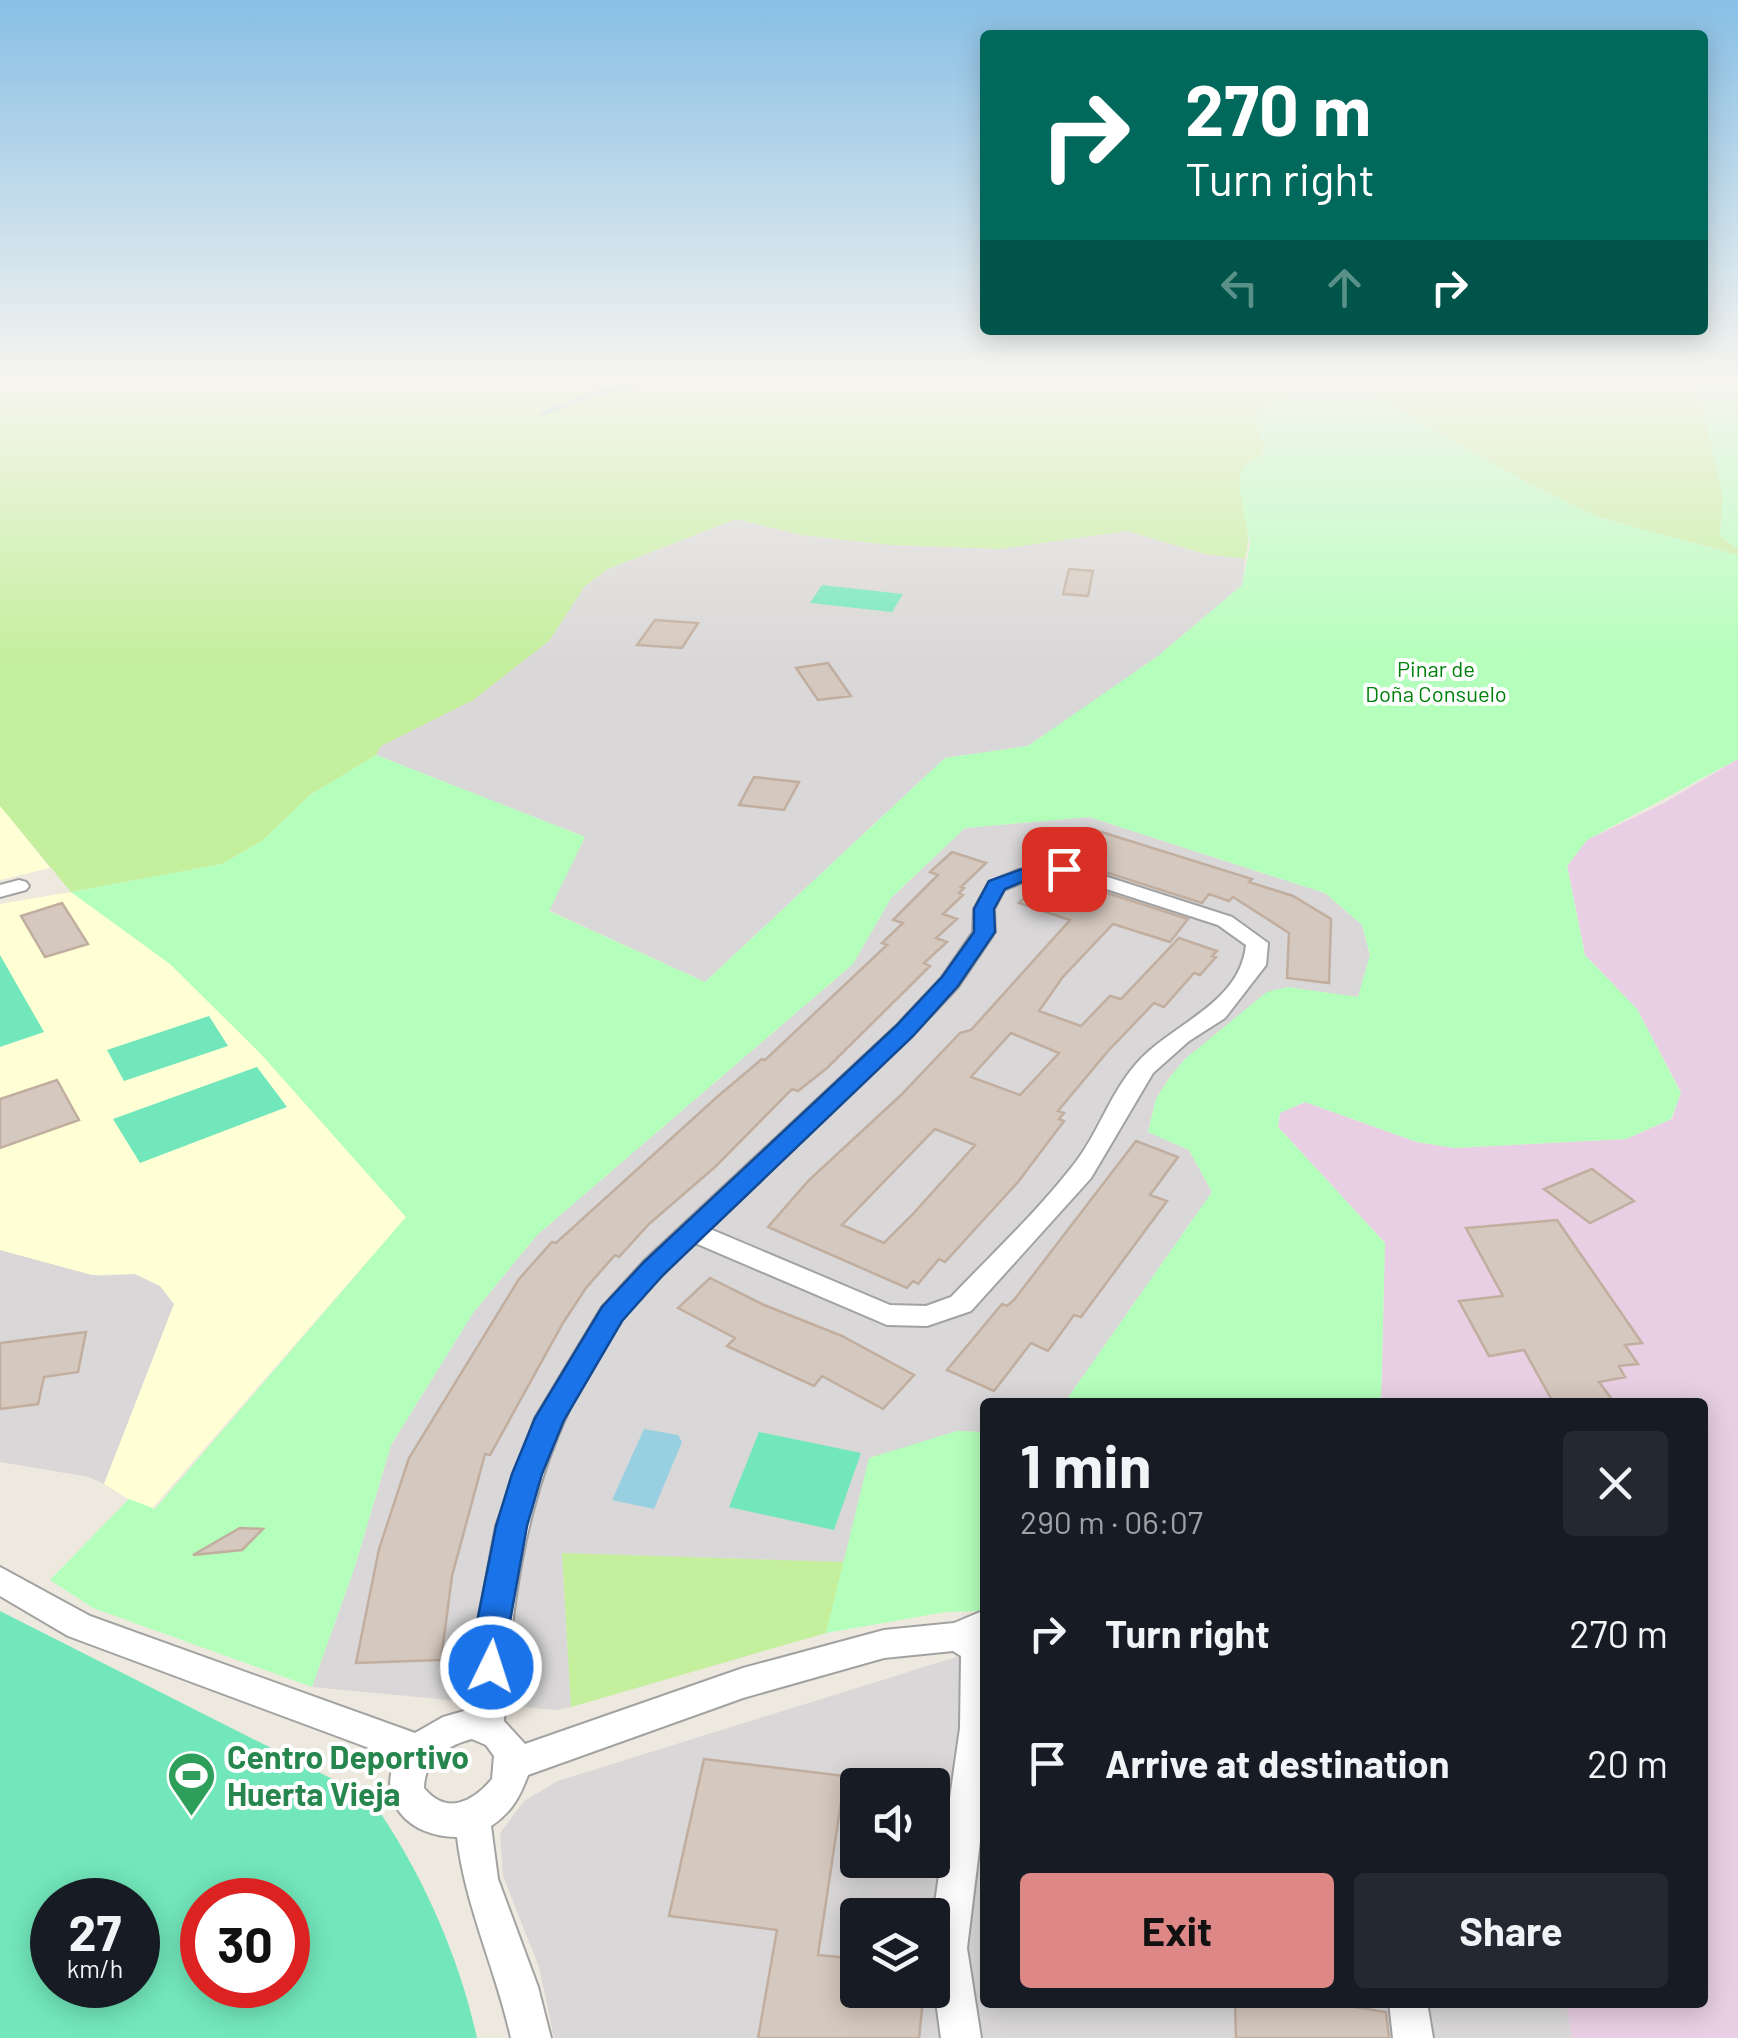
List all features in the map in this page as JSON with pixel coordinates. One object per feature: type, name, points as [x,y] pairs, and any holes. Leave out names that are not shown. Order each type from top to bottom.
[{"type":"street","points":[[487,1727],[493,1627],[511,1526],[550,1418],[612,1314],[691,1231],[904,1031],[950,982],[984,932],[988,896],[1006,878],[1064,869],[1225,922],[1257,943],[1255,965],[1216,1013],[1181,1036],[1144,1069],[1082,1172],[961,1304],[927,1316],[887,1315],[691,1231]]},
{"type":"street","points":[[0,1580],[78,1626],[418,1750]]},
{"type":"street","points":[[514,1764],[743,1683],[884,1644],[971,1631],[977,1649],[980,1709]]},
{"type":"street","points":[[473,1724],[487,1727],[506,1742],[514,1764],[502,1796],[472,1818],[453,1821],[420,1811],[410,1798],[407,1782],[418,1750],[442,1730],[473,1724]]},
{"type":"street","points":[[961,2038],[948,1948],[980,1736]]},
{"type":"street","points":[[472,1818],[480,1879],[519,1987],[531,2038]]},
{"type":"street","points":[[1409,2008],[1413,2038]]},
{"type":"shaded area","points":[[736,519],[802,535],[891,545],[1000,549],[1127,530],[1205,554],[1245,559],[1243,585],[1158,656],[1028,746],[945,758],[705,982],[548,910],[585,837],[376,755],[381,746],[473,700],[549,641],[585,586],[608,569]]},
{"type":"shaded area","points":[[1738,759],[1738,2038],[1572,2038],[1567,2008],[1708,2008],[1708,1398],[1381,1398],[1385,1243],[1278,1127],[1280,1113],[1305,1102],[1417,1142],[1455,1148],[1626,1139],[1672,1119],[1681,1092],[1637,1009],[1585,955],[1567,866],[1587,840],[1664,803]]},
{"type":"shaded area","points":[[0,806],[13,821],[50,868],[0,880]]},
{"type":"shaded area","points":[[1089,817],[1325,893],[1362,925],[1370,955],[1358,998],[1287,987],[1185,1059],[1156,1099],[1148,1132],[1189,1150],[1212,1192],[1068,1398],[980,1398],[980,1432],[957,1431],[844,1562],[562,1553],[571,1707],[556,1710],[312,1687],[355,1566],[391,1445],[473,1313],[537,1235],[853,964],[891,898],[965,828]]},
{"type":"shaded area","points":[[71,892],[170,964],[260,1053],[406,1217],[149,1512],[104,1484],[174,1304],[160,1286],[135,1274],[92,1275],[0,1250],[0,904]]},
{"type":"shaded area","points":[[0,1250],[99,1276],[135,1274],[160,1286],[175,1304],[104,1484],[89,1477],[0,1462]]},
{"type":"shaded area","points":[[980,1650],[980,2008],[1568,2008],[1572,2038],[554,2038],[539,1967],[503,1876],[500,1833],[524,1801],[558,1781]]},
{"type":"green space","points":[[0,474],[1242,474],[1248,537],[1245,559],[1205,554],[1127,531],[1000,549],[891,545],[802,535],[736,519],[608,569],[585,586],[549,641],[473,700],[381,746],[376,755],[310,795],[262,841],[222,864],[71,892],[0,806]]},
{"type":"green space","name":"Pinar de Doña Consuelo","points":[[1241,474],[1512,474],[1598,517],[1738,555],[1738,759],[1587,840],[1567,866],[1585,955],[1637,1009],[1681,1093],[1671,1119],[1626,1139],[1455,1148],[1417,1142],[1305,1102],[1280,1113],[1278,1127],[1385,1243],[1381,1398],[1068,1398],[1212,1192],[1189,1150],[1148,1132],[1156,1099],[1185,1059],[1267,992],[1287,987],[1358,997],[1370,955],[1362,925],[1325,893],[1089,817],[965,828],[891,898],[853,964],[537,1235],[473,1313],[391,1445],[355,1566],[312,1687],[93,1608],[50,1580],[129,1499],[155,1509],[406,1217],[260,1053],[170,964],[71,892],[222,864],[262,841],[310,795],[376,755],[585,837],[549,911],[705,982],[945,758],[1028,746],[1158,656],[1242,585],[1250,545],[1239,486]]},
{"type":"green space","points":[[1512,474],[1718,474],[1723,496],[1720,536],[1738,549],[1738,555],[1598,517]]},
{"type":"green space","points":[[1718,474],[1738,474],[1738,549],[1720,536],[1723,496]]},
{"type":"green space","points":[[822,585],[903,594],[892,612],[810,603]]},
{"type":"green space","points":[[0,955],[44,1032],[0,1047]]},
{"type":"green space","points":[[209,1016],[228,1046],[124,1081],[107,1050]]},
{"type":"green space","points":[[257,1067],[287,1107],[140,1163],[113,1119]]},
{"type":"green space","points":[[957,1431],[980,1432],[980,1611],[946,1612],[826,1633],[869,1458]]},
{"type":"green space","points":[[759,1432],[861,1453],[834,1530],[729,1507]]},
{"type":"green space","points":[[562,1553],[844,1562],[826,1633],[571,1707]]},
{"type":"green space","name":"Centro Deportivo Huerta Vieja","points":[[0,1611],[370,1798],[436,1913],[460,1975],[477,2038],[0,2038]]},
{"type":"water","points":[[644,1429],[678,1435],[682,1442],[654,1509],[612,1500]]},
{"type":"building","points":[[1069,569],[1093,571],[1088,596],[1063,594]]},
{"type":"building","points":[[655,620],[698,623],[682,648],[637,645]]},
{"type":"building","points":[[828,663],[851,696],[818,700],[796,668]]},
{"type":"building","points":[[754,777],[799,782],[784,810],[739,805]]},
{"type":"building","points":[[1095,830],[1252,879],[1249,882],[1293,896],[1331,919],[1329,983],[1287,978],[1289,933],[1233,897],[1229,901],[1209,894],[1202,903],[1064,859]]},
{"type":"building","points":[[952,852],[986,863],[961,887],[964,888],[959,893],[963,895],[943,914],[957,919],[936,938],[947,942],[924,963],[930,966],[827,1068],[798,1091],[792,1089],[715,1167],[649,1224],[619,1257],[615,1255],[563,1323],[490,1455],[485,1454],[452,1576],[441,1660],[356,1663],[379,1549],[409,1458],[519,1279],[552,1242],[556,1243],[717,1097],[765,1060],[887,945],[882,943],[903,923],[893,920],[938,875],[930,872]]},
{"type":"building","points":[[1063,879],[1188,919],[1170,942],[1113,924],[1062,978],[1039,1011],[1081,1026],[1110,996],[1121,999],[1179,938],[1217,951],[1212,956],[1216,957],[1200,975],[1194,973],[1164,1007],[1154,1003],[1108,1051],[1058,1111],[1064,1113],[1059,1119],[1064,1121],[1018,1182],[945,1262],[939,1259],[918,1284],[913,1281],[907,1288],[768,1227],[809,1180],[901,1095],[960,1033],[971,1030],[1070,920],[1019,903],[1040,882]],"holes":[[[1011,1033],[1059,1053],[1020,1095],[971,1077]],[[935,1129],[975,1145],[912,1215],[884,1243],[842,1225]]]},
{"type":"building","points":[[62,903],[88,944],[45,957],[21,916]]},
{"type":"building","points":[[57,1080],[79,1120],[0,1148],[0,1099]]},
{"type":"building","points":[[1136,1141],[1178,1157],[1150,1195],[1167,1201],[1081,1317],[1074,1315],[1048,1351],[1031,1343],[994,1391],[947,1370],[1002,1304],[1007,1306],[1014,1300]]},
{"type":"building","points":[[1592,1169],[1634,1201],[1590,1223],[1544,1189]]},
{"type":"building","points":[[1557,1220],[1642,1343],[1625,1345],[1638,1364],[1619,1366],[1625,1377],[1599,1382],[1611,1398],[1551,1398],[1524,1350],[1489,1356],[1459,1301],[1503,1296],[1466,1228]]},
{"type":"building","points":[[710,1278],[842,1336],[914,1375],[883,1409],[822,1376],[814,1386],[727,1346],[735,1338],[678,1308]]},
{"type":"building","points":[[86,1332],[78,1372],[44,1377],[38,1404],[0,1409],[0,1343]]},
{"type":"building","points":[[240,1528],[263,1529],[242,1550],[193,1555]]},
{"type":"building","points":[[704,1759],[840,1775],[840,1809],[818,1955],[840,1957],[840,2008],[922,2008],[919,2038],[758,2038],[777,1930],[669,1916]]},
{"type":"building","points":[[1235,2008],[1361,2008],[1386,2012],[1389,2038],[1236,2038]]},
{"type":"place","name":"Centro Deportivo Huerta Vieja","points":[[192,1818]]},
{"type":"route","points":[[491,1667],[493,1627],[511,1526],[527,1474],[550,1418],[612,1314],[653,1268],[904,1031],[950,982],[984,932],[984,909],[996,886],[1006,878],[1064,869]]}]
